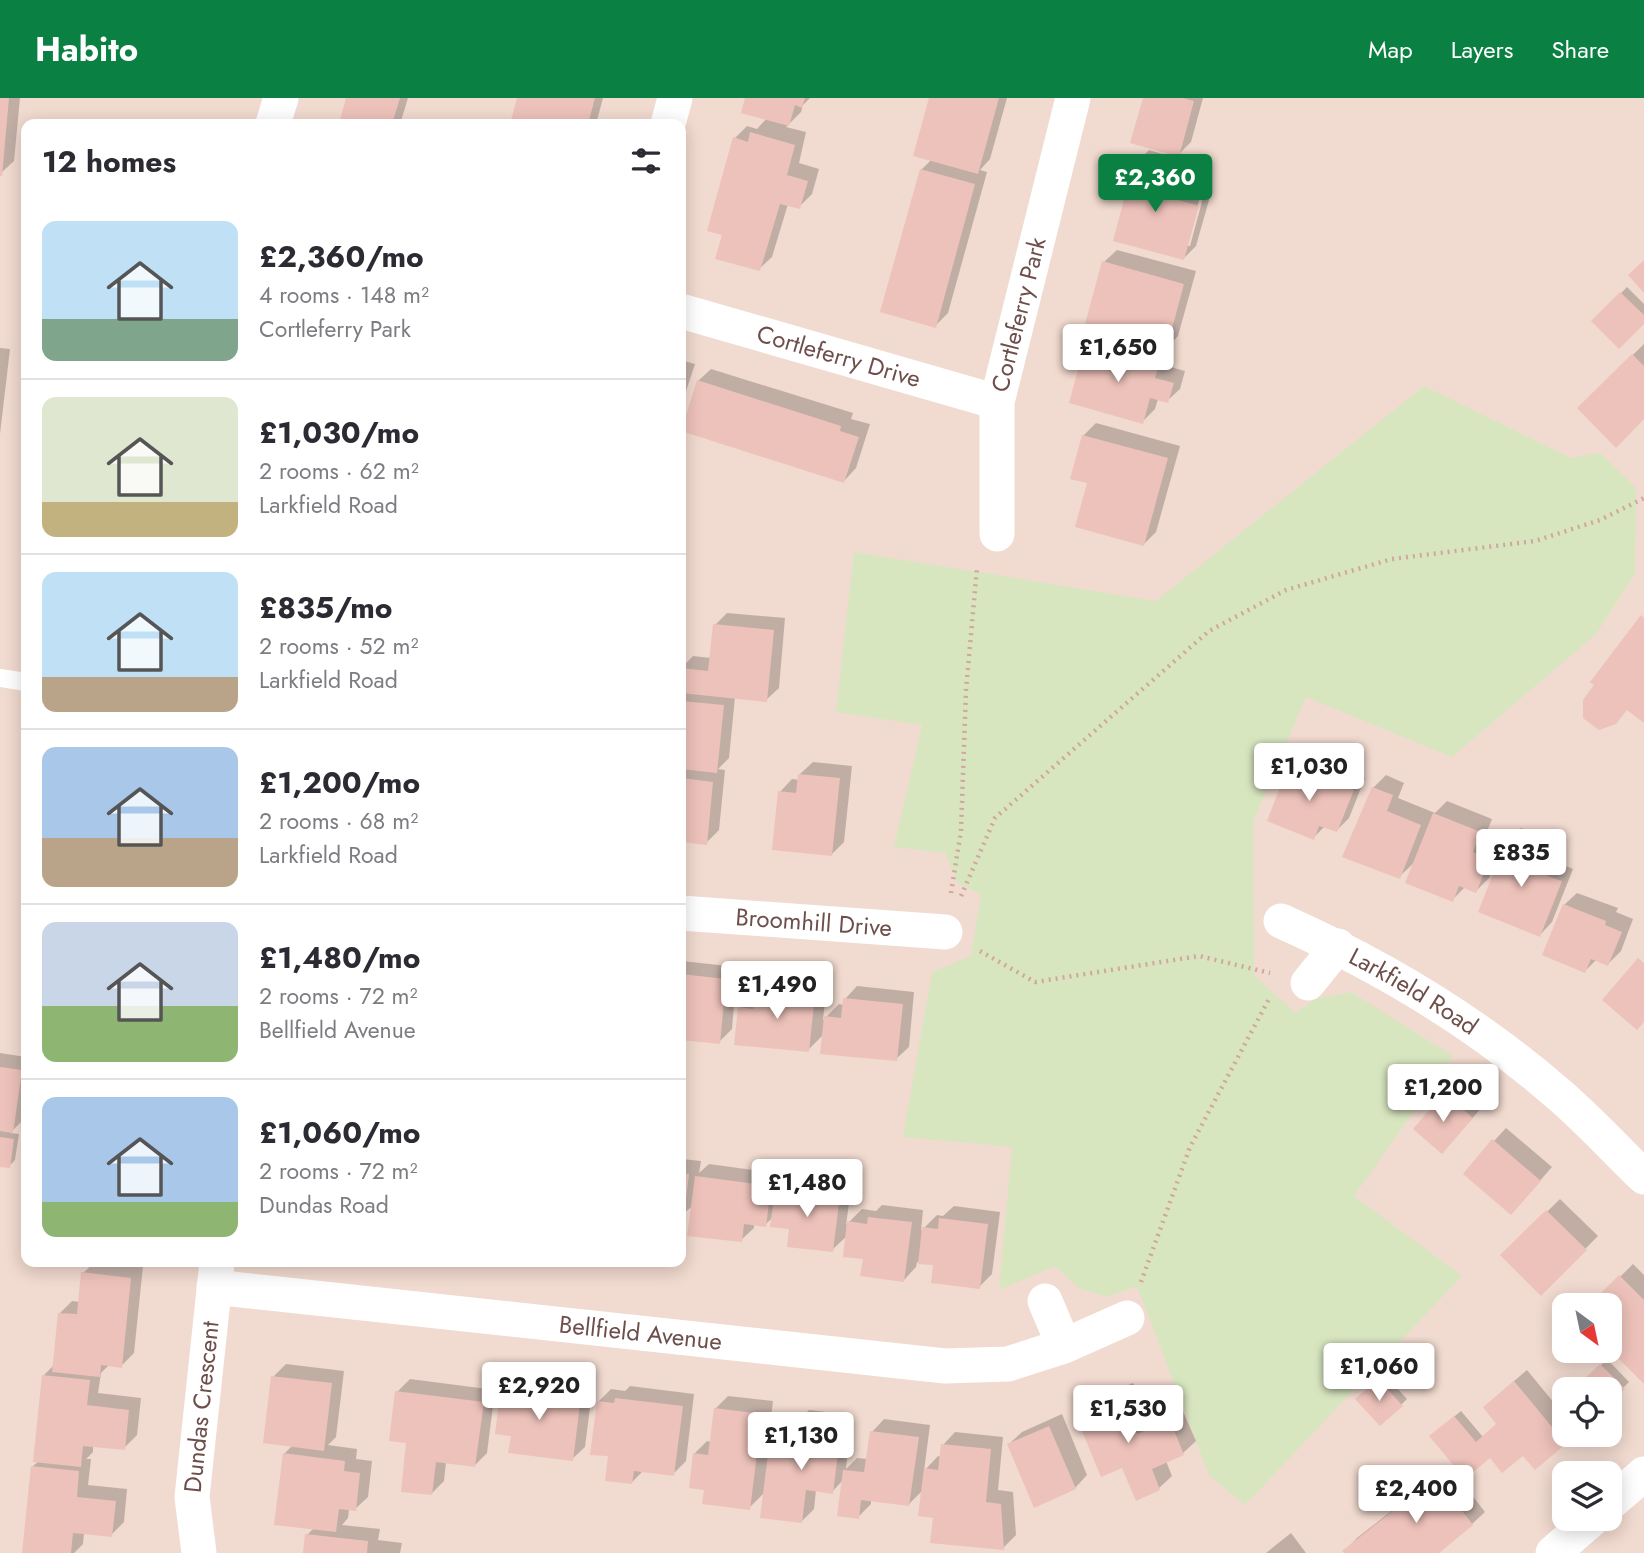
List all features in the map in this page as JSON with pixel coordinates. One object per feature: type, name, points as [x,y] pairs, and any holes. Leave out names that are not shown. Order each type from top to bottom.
[{"type":"street","points":[[275,119],[281,98]]},
{"type":"street","points":[[669,119],[675,98]]},
{"type":"street","name":"Cortleferry Park","points":[[997,534],[997,401],[1073,98]]},
{"type":"street","name":"Cortleferry Drive","points":[[686,312],[997,401]]},
{"type":"street","name":"Broomhill Drive","points":[[686,913],[945,932]]},
{"type":"street","name":"Larkfield Road","points":[[1281,920],[1338,946],[1464,1020],[1557,1092],[1644,1177]]},
{"type":"street","name":"Larkfield Road","points":[[1295,980],[1338,946]]},
{"type":"street","name":"Bellfield Avenue","points":[[215,1275],[945,1366],[1008,1364],[1064,1346],[1127,1318]]},
{"type":"street","name":"Dundas Crescent","points":[[199,1553],[192,1497],[215,1275]]},
{"type":"street","points":[[1045,1301],[1064,1346]]},
{"type":"street","points":[[1622,1493],[1644,1474]]},
{"type":"street","points":[[1553,1553],[1578,1531]]},
{"type":"lane","points":[[0,678],[21,681]]},
{"type":"path","points":[[945,932],[995,818],[1209,631],[1286,590],[1392,559],[1535,541],[1600,520],[1644,498]]},
{"type":"path","points":[[945,932],[961,831],[966,690],[978,555],[997,534]]},
{"type":"path","points":[[945,932],[1035,982],[1199,956],[1295,980],[1190,1147],[1127,1318]]},
{"type":"shaded area","points":[[0,98],[1644,98],[1644,1553],[0,1553]]},
{"type":"green space","points":[[1424,386],[1571,458],[1600,453],[1636,488],[1635,574],[1596,634],[1452,757],[1306,697],[1253,822],[1254,975],[1295,1013],[1318,998],[1351,992],[1453,1056],[1354,1196],[1462,1276],[1245,1505],[1209,1475],[1137,1286],[1107,1297],[1079,1288],[1055,1266],[999,1290],[1012,1147],[903,1137],[932,972],[971,956],[981,895],[958,883],[945,853],[894,847],[922,725],[836,712],[854,552],[1156,601]]},
{"type":"building","points":[[0,98],[9,98],[2,176],[0,176]]},
{"type":"building","points":[[346,98],[400,98],[394,119],[340,119]]},
{"type":"building","points":[[517,98],[595,98],[589,119],[511,119]]},
{"type":"building","points":[[745,98],[805,98],[802,108],[795,105],[789,126],[741,113]]},
{"type":"building","points":[[929,98],[999,98],[978,174],[913,156]]},
{"type":"building","points":[[1143,98],[1183,98],[1194,101],[1179,157],[1130,143]]},
{"type":"building","points":[[750,132],[795,145],[787,175],[808,181],[800,209],[780,204],[760,271],[715,259],[722,235],[707,231],[733,137],[748,142]]},
{"type":"building","points":[[1134,162],[1175,173],[1168,197],[1199,206],[1184,260],[1113,241]]},
{"type":"building","points":[[920,169],[975,184],[936,328],[880,312]]},
{"type":"building","points":[[1644,260],[1644,293],[1628,275]]},
{"type":"building","points":[[1102,261],[1184,284],[1166,351],[1084,328]]},
{"type":"building","points":[[1620,292],[1644,315],[1644,324],[1619,349],[1591,321]]},
{"type":"building","points":[[1085,344],[1159,364],[1155,378],[1174,383],[1168,403],[1150,398],[1143,424],[1069,403]]},
{"type":"building","points":[[1632,354],[1644,366],[1644,419],[1616,448],[1577,408]]},
{"type":"building","points":[[697,380],[841,426],[840,431],[859,437],[844,483],[686,433],[686,415]]},
{"type":"building","points":[[1082,435],[1168,458],[1144,546],[1075,527],[1087,483],[1070,479]]},
{"type":"building","points":[[1641,615],[1644,618],[1644,723],[1627,710],[1616,724],[1599,730],[1583,718],[1583,700],[1594,685],[1590,682]]},
{"type":"building","points":[[713,624],[774,630],[767,702],[686,694],[686,669],[708,671]]},
{"type":"building","points":[[686,701],[724,705],[717,773],[686,770]]},
{"type":"building","points":[[1289,764],[1354,790],[1337,832],[1319,826],[1314,840],[1267,821]]},
{"type":"building","points":[[798,774],[840,778],[832,856],[772,850],[778,791],[796,793]]},
{"type":"building","points":[[686,779],[713,782],[707,845],[686,843]]},
{"type":"building","points":[[1372,787],[1393,795],[1387,811],[1421,825],[1400,879],[1342,857]]},
{"type":"building","points":[[1433,813],[1481,832],[1473,852],[1490,858],[1476,893],[1459,886],[1453,902],[1405,883]]},
{"type":"building","points":[[1507,839],[1554,858],[1547,876],[1562,881],[1540,937],[1478,912]]},
{"type":"building","points":[[1563,904],[1606,921],[1605,925],[1622,932],[1608,966],[1591,959],[1585,973],[1542,955]]},
{"type":"building","points":[[1638,958],[1644,963],[1644,1022],[1637,1030],[1602,1000]]},
{"type":"building","points":[[686,975],[726,979],[720,1044],[686,1041]]},
{"type":"building","points":[[755,988],[815,994],[809,1052],[734,1045],[738,1007],[753,1009]]},
{"type":"building","points":[[843,998],[903,1004],[897,1061],[820,1054],[824,1016],[841,1018]]},
{"type":"building","points":[[0,1067],[21,1070],[13,1133],[0,1131]]},
{"type":"building","points":[[1444,1093],[1473,1118],[1442,1154],[1413,1129]]},
{"type":"building","points":[[0,1137],[14,1139],[10,1168],[0,1167]]},
{"type":"building","points":[[1492,1139],[1541,1181],[1511,1215],[1463,1174]]},
{"type":"building","points":[[686,1174],[689,1174],[686,1200]]},
{"type":"building","points":[[695,1176],[771,1186],[766,1227],[744,1224],[742,1242],[687,1236]]},
{"type":"building","points":[[794,1189],[840,1195],[833,1252],[787,1247],[789,1229],[770,1227],[775,1191],[794,1193]]},
{"type":"building","points":[[1546,1210],[1587,1250],[1541,1296],[1500,1255]]},
{"type":"building","points":[[868,1217],[912,1222],[904,1282],[860,1276],[863,1259],[843,1257],[847,1221],[867,1224]]},
{"type":"building","points":[[939,1218],[988,1224],[980,1289],[931,1283],[933,1265],[918,1264],[922,1227],[938,1229]]},
{"type":"building","points":[[81,1272],[131,1278],[122,1368],[101,1365],[100,1377],[52,1372],[58,1313],[77,1314]]},
{"type":"building","points":[[1619,1275],[1644,1300],[1644,1384],[1622,1362],[1622,1293],[1601,1293]]},
{"type":"building","points":[[1600,1364],[1613,1377],[1586,1377]]},
{"type":"building","points":[[42,1375],[90,1380],[87,1405],[129,1410],[125,1450],[83,1446],[81,1467],[33,1462]]},
{"type":"building","points":[[271,1376],[332,1383],[324,1451],[263,1443]]},
{"type":"building","points":[[1378,1379],[1403,1406],[1380,1426],[1355,1399]]},
{"type":"building","points":[[1514,1381],[1552,1427],[1552,1447],[1562,1447],[1535,1470],[1523,1456],[1502,1473],[1490,1458],[1465,1479],[1429,1436],[1454,1416],[1476,1442],[1496,1424],[1483,1407]]},
{"type":"building","points":[[501,1386],[581,1396],[573,1461],[508,1453],[511,1436],[495,1434]]},
{"type":"building","points":[[395,1391],[484,1402],[475,1467],[436,1462],[432,1495],[401,1492],[406,1443],[389,1441]]},
{"type":"building","points":[[1120,1394],[1137,1434],[1170,1420],[1184,1455],[1152,1469],[1160,1490],[1136,1501],[1122,1468],[1101,1477],[1075,1414]]},
{"type":"building","points":[[615,1398],[683,1406],[674,1476],[634,1471],[632,1484],[605,1481],[608,1456],[590,1455],[597,1401],[614,1403]]},
{"type":"building","points":[[714,1408],[762,1414],[750,1510],[702,1504],[704,1490],[689,1488],[693,1453],[708,1455]]},
{"type":"building","points":[[795,1422],[841,1428],[833,1494],[806,1490],[802,1523],[760,1518],[768,1454],[790,1457]]},
{"type":"building","points":[[1049,1426],[1076,1489],[1034,1508],[1007,1444]]},
{"type":"building","points":[[870,1431],[919,1437],[909,1506],[861,1500],[859,1519],[837,1516],[843,1470],[864,1472]]},
{"type":"building","points":[[941,1444],[991,1449],[986,1502],[1001,1504],[1004,1550],[930,1543],[933,1518],[918,1516],[924,1468],[938,1470]]},
{"type":"building","points":[[283,1453],[345,1461],[344,1471],[360,1473],[356,1511],[339,1509],[336,1532],[274,1525]]},
{"type":"building","points":[[31,1466],[79,1471],[77,1497],[116,1501],[112,1537],[73,1533],[71,1553],[22,1553]]},
{"type":"building","points":[[1436,1477],[1473,1525],[1439,1553],[1342,1551]]},
{"type":"building","points":[[305,1534],[368,1541],[367,1553],[303,1553]]}]
